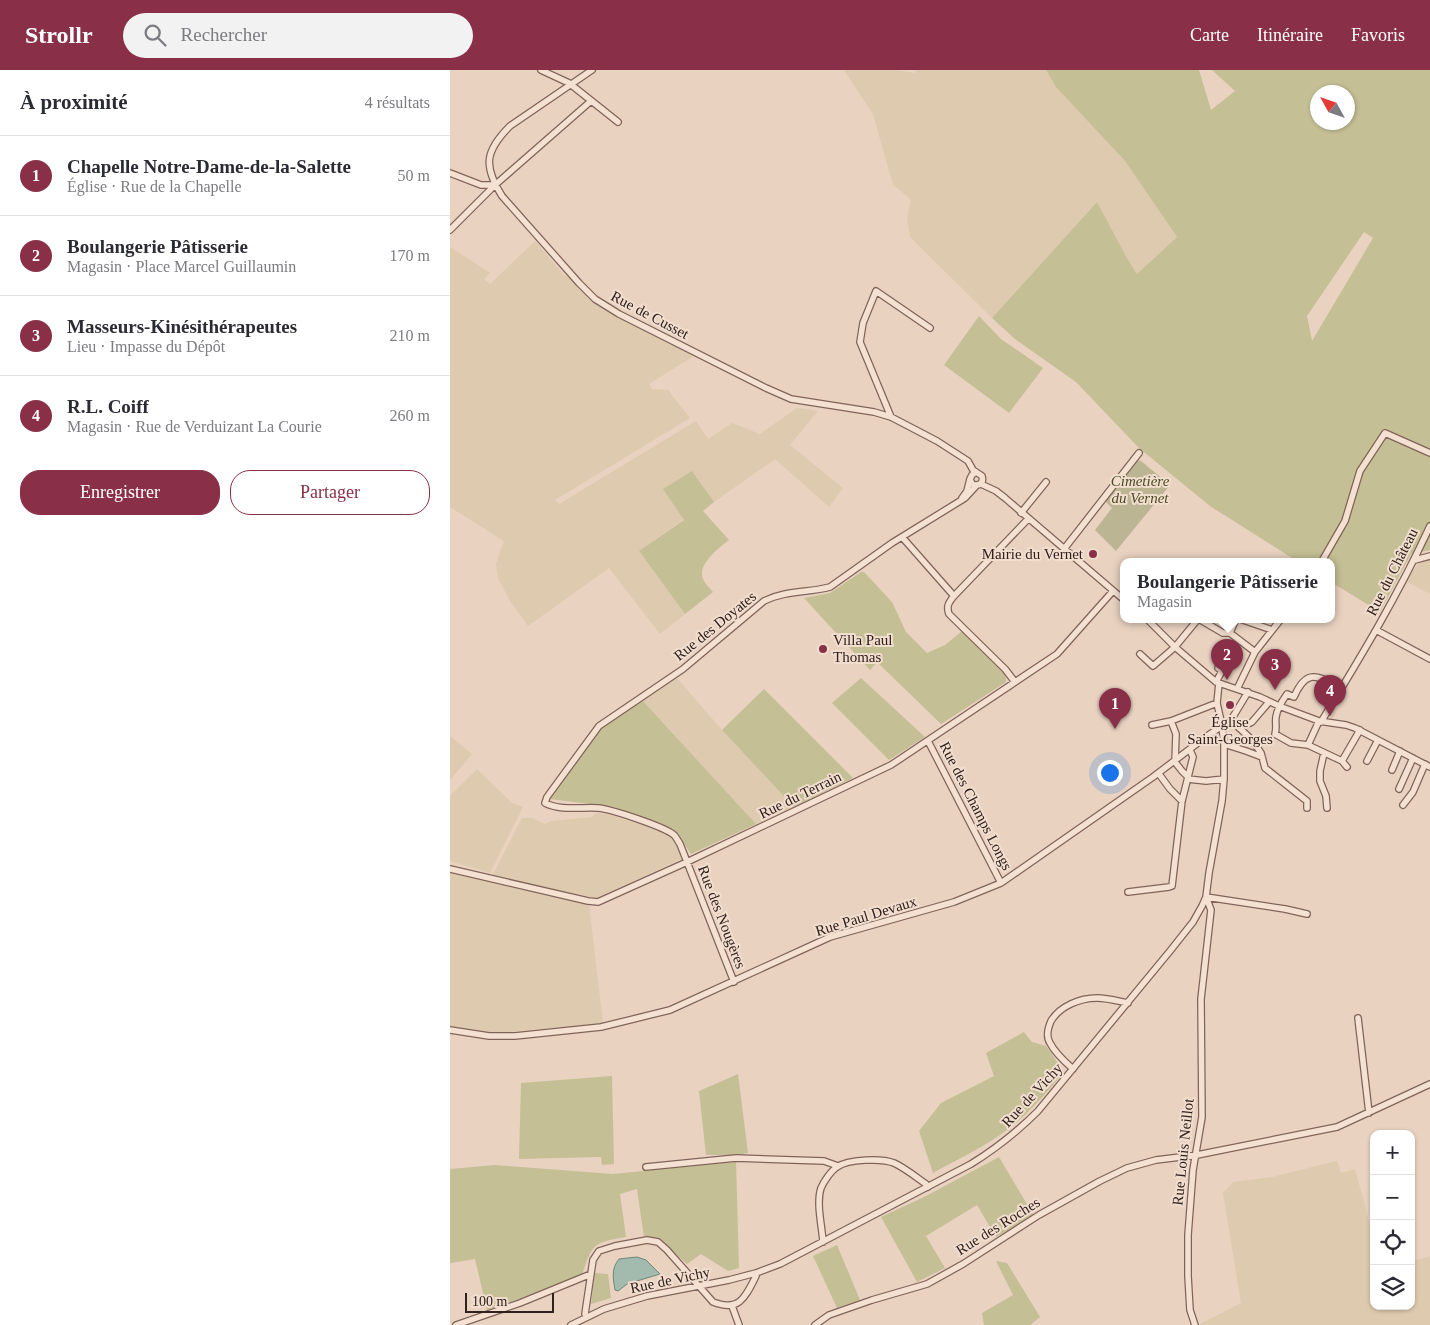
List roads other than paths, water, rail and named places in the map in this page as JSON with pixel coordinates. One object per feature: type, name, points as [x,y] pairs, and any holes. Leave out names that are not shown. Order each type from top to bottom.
[{"type":"street","points":[[540,70],[565,80],[618,122]]},
{"type":"street","name":"Rue de Cusset","points":[[592,70],[510,126],[492,148],[489,159],[490,173],[502,196],[579,283],[595,299],[619,314],[791,399],[874,412],[891,417],[968,461],[973,470],[981,474],[980,482]]},
{"type":"street","points":[[450,230],[495,185],[591,101]]},
{"type":"street","points":[[450,173],[481,185],[495,185]]},
{"type":"street","points":[[891,417],[860,342],[863,322],[876,291],[930,328]]},
{"type":"street","points":[[1324,558],[1345,521],[1360,470],[1385,433],[1430,453]]},
{"type":"street","points":[[1064,550],[1139,453]]},
{"type":"street","points":[[959,456],[966,464],[972,484],[980,482],[996,491],[1120,597]]},
{"type":"street","points":[[959,501],[967,491],[970,478],[976,472]]},
{"type":"street","name":"Rue des Doyates","points":[[545,803],[547,796],[600,726],[683,669],[764,601],[789,592],[830,587],[902,537],[965,498],[980,482]]},
{"type":"street","points":[[1021,513],[1046,482]]},
{"type":"street","points":[[1014,682],[1005,669],[949,614],[947,608],[954,596],[1028,519]]},
{"type":"street","name":"Rue du Château","points":[[1308,745],[1320,721],[1376,630],[1430,526]]},
{"type":"street","points":[[902,537],[954,596]]},
{"type":"street","points":[[1414,560],[1430,556]]},
{"type":"street","name":"Rue du Terrain","points":[[450,868],[598,902],[891,765],[1057,654],[1113,591]]},
{"type":"street","points":[[1153,623],[1175,647],[1218,683],[1248,692],[1320,721],[1346,725],[1360,730],[1428,766],[1404,805]]},
{"type":"street","points":[[1140,654],[1153,666],[1175,647],[1196,623]]},
{"type":"street","points":[[1206,623],[1223,633],[1230,633],[1256,652]]},
{"type":"street","points":[[1230,633],[1236,623]]},
{"type":"street","points":[[1250,623],[1272,630]]},
{"type":"street","points":[[1237,689],[1256,652],[1278,623]]},
{"type":"street","points":[[1376,630],[1430,659]]},
{"type":"street","name":"Rue de Vichy","points":[[571,1325],[604,1309],[647,1296],[756,1273],[780,1264],[979,1159],[1017,1132],[1038,1111],[1128,1003],[1197,915],[1206,897],[1224,779],[1224,744],[1217,703],[1218,683],[1222,671],[1218,668],[1222,662]]},
{"type":"street","points":[[1342,687],[1317,677],[1311,676],[1305,680],[1300,685],[1294,698],[1287,694],[1279,706],[1276,716],[1277,728],[1275,734],[1291,743],[1308,745],[1342,762],[1347,767]]},
{"type":"street","points":[[1248,692],[1231,720],[1252,740],[1261,753],[1266,768],[1307,801],[1307,808]]},
{"type":"street","points":[[1239,728],[1252,722],[1270,702]]},
{"type":"street","points":[[1152,725],[1172,721],[1217,703]]},
{"type":"street","name":"Rue Paul Devaux","points":[[450,1030],[489,1036],[515,1036],[601,1027],[670,1010],[830,937],[954,902],[1001,883],[1159,774],[1231,720]]},
{"type":"street","points":[[1172,721],[1176,734],[1175,762],[1188,778],[1206,781],[1224,779]]},
{"type":"street","points":[[1342,762],[1360,730]]},
{"type":"street","points":[[1368,761],[1378,740]]},
{"type":"street","name":"Rue des Champs Longs","points":[[928,741],[1001,883]]},
{"type":"street","points":[[1224,744],[1262,757]]},
{"type":"street","points":[[1128,892],[1172,886],[1182,800],[1193,757],[1190,750]]},
{"type":"street","points":[[1392,770],[1400,751]]},
{"type":"street","points":[[1324,753],[1320,781],[1326,796],[1327,808]]},
{"type":"street","points":[[1398,789],[1413,758]]},
{"type":"street","points":[[1159,774],[1170,789],[1182,800]]},
{"type":"street","name":"Rue des Nougères","points":[[545,803],[554,807],[601,808],[614,811],[673,834],[680,844],[734,982]]},
{"type":"street","points":[[1206,897],[1307,914]]},
{"type":"street","name":"Rue Louis Neillot","points":[[1195,1325],[1190,1310],[1188,1235],[1194,1170],[1202,1117],[1201,999],[1211,910],[1206,897]]},
{"type":"street","points":[[1197,915],[1209,921]]},
{"type":"street","points":[[1073,1069],[1050,1043],[1048,1035],[1049,1026],[1054,1016],[1075,1002],[1096,998],[1128,1003]]},
{"type":"street","points":[[1358,1018],[1369,1113]]},
{"type":"street","name":"Rue des Roches","points":[[815,1325],[829,1315],[927,1284],[963,1264],[1039,1215],[1127,1168],[1156,1160],[1197,1155],[1337,1127],[1430,1084]]},
{"type":"street","points":[[646,1167],[736,1158],[824,1161],[838,1166]]},
{"type":"street","points":[[823,1242],[819,1199],[821,1188],[826,1179],[838,1166],[853,1162],[882,1159],[894,1163],[928,1187]]},
{"type":"street","points":[[587,1317],[592,1260],[600,1251],[615,1246],[647,1240],[658,1242],[713,1302],[721,1305],[732,1306],[740,1302],[748,1292],[756,1273]]},
{"type":"street","points":[[456,1325],[520,1303],[591,1274]]},
{"type":"street","points":[[732,1306],[739,1325]]},
{"type":"place","name":"Mairie du Vernet","points":[[1093,554]]},
{"type":"place","name":"Villa Paul Thomas","points":[[823,649]]},
{"type":"place","name":"Boulangerie Pâtisserie","points":[[1227,680]]},
{"type":"place","name":"Masseurs-Kinésithérapeutes","points":[[1275,690]]},
{"type":"place","name":"Église Saint-Georges","points":[[1230,705]]},
{"type":"place","name":"R.L. Coiff","points":[[1330,716]]},
{"type":"place","name":"Chapelle Notre-Dame-de-la-Salette","points":[[1115,729]]},
{"type":"park label","name":"Cimetière du Vernet","points":[[1140,490]]}]
